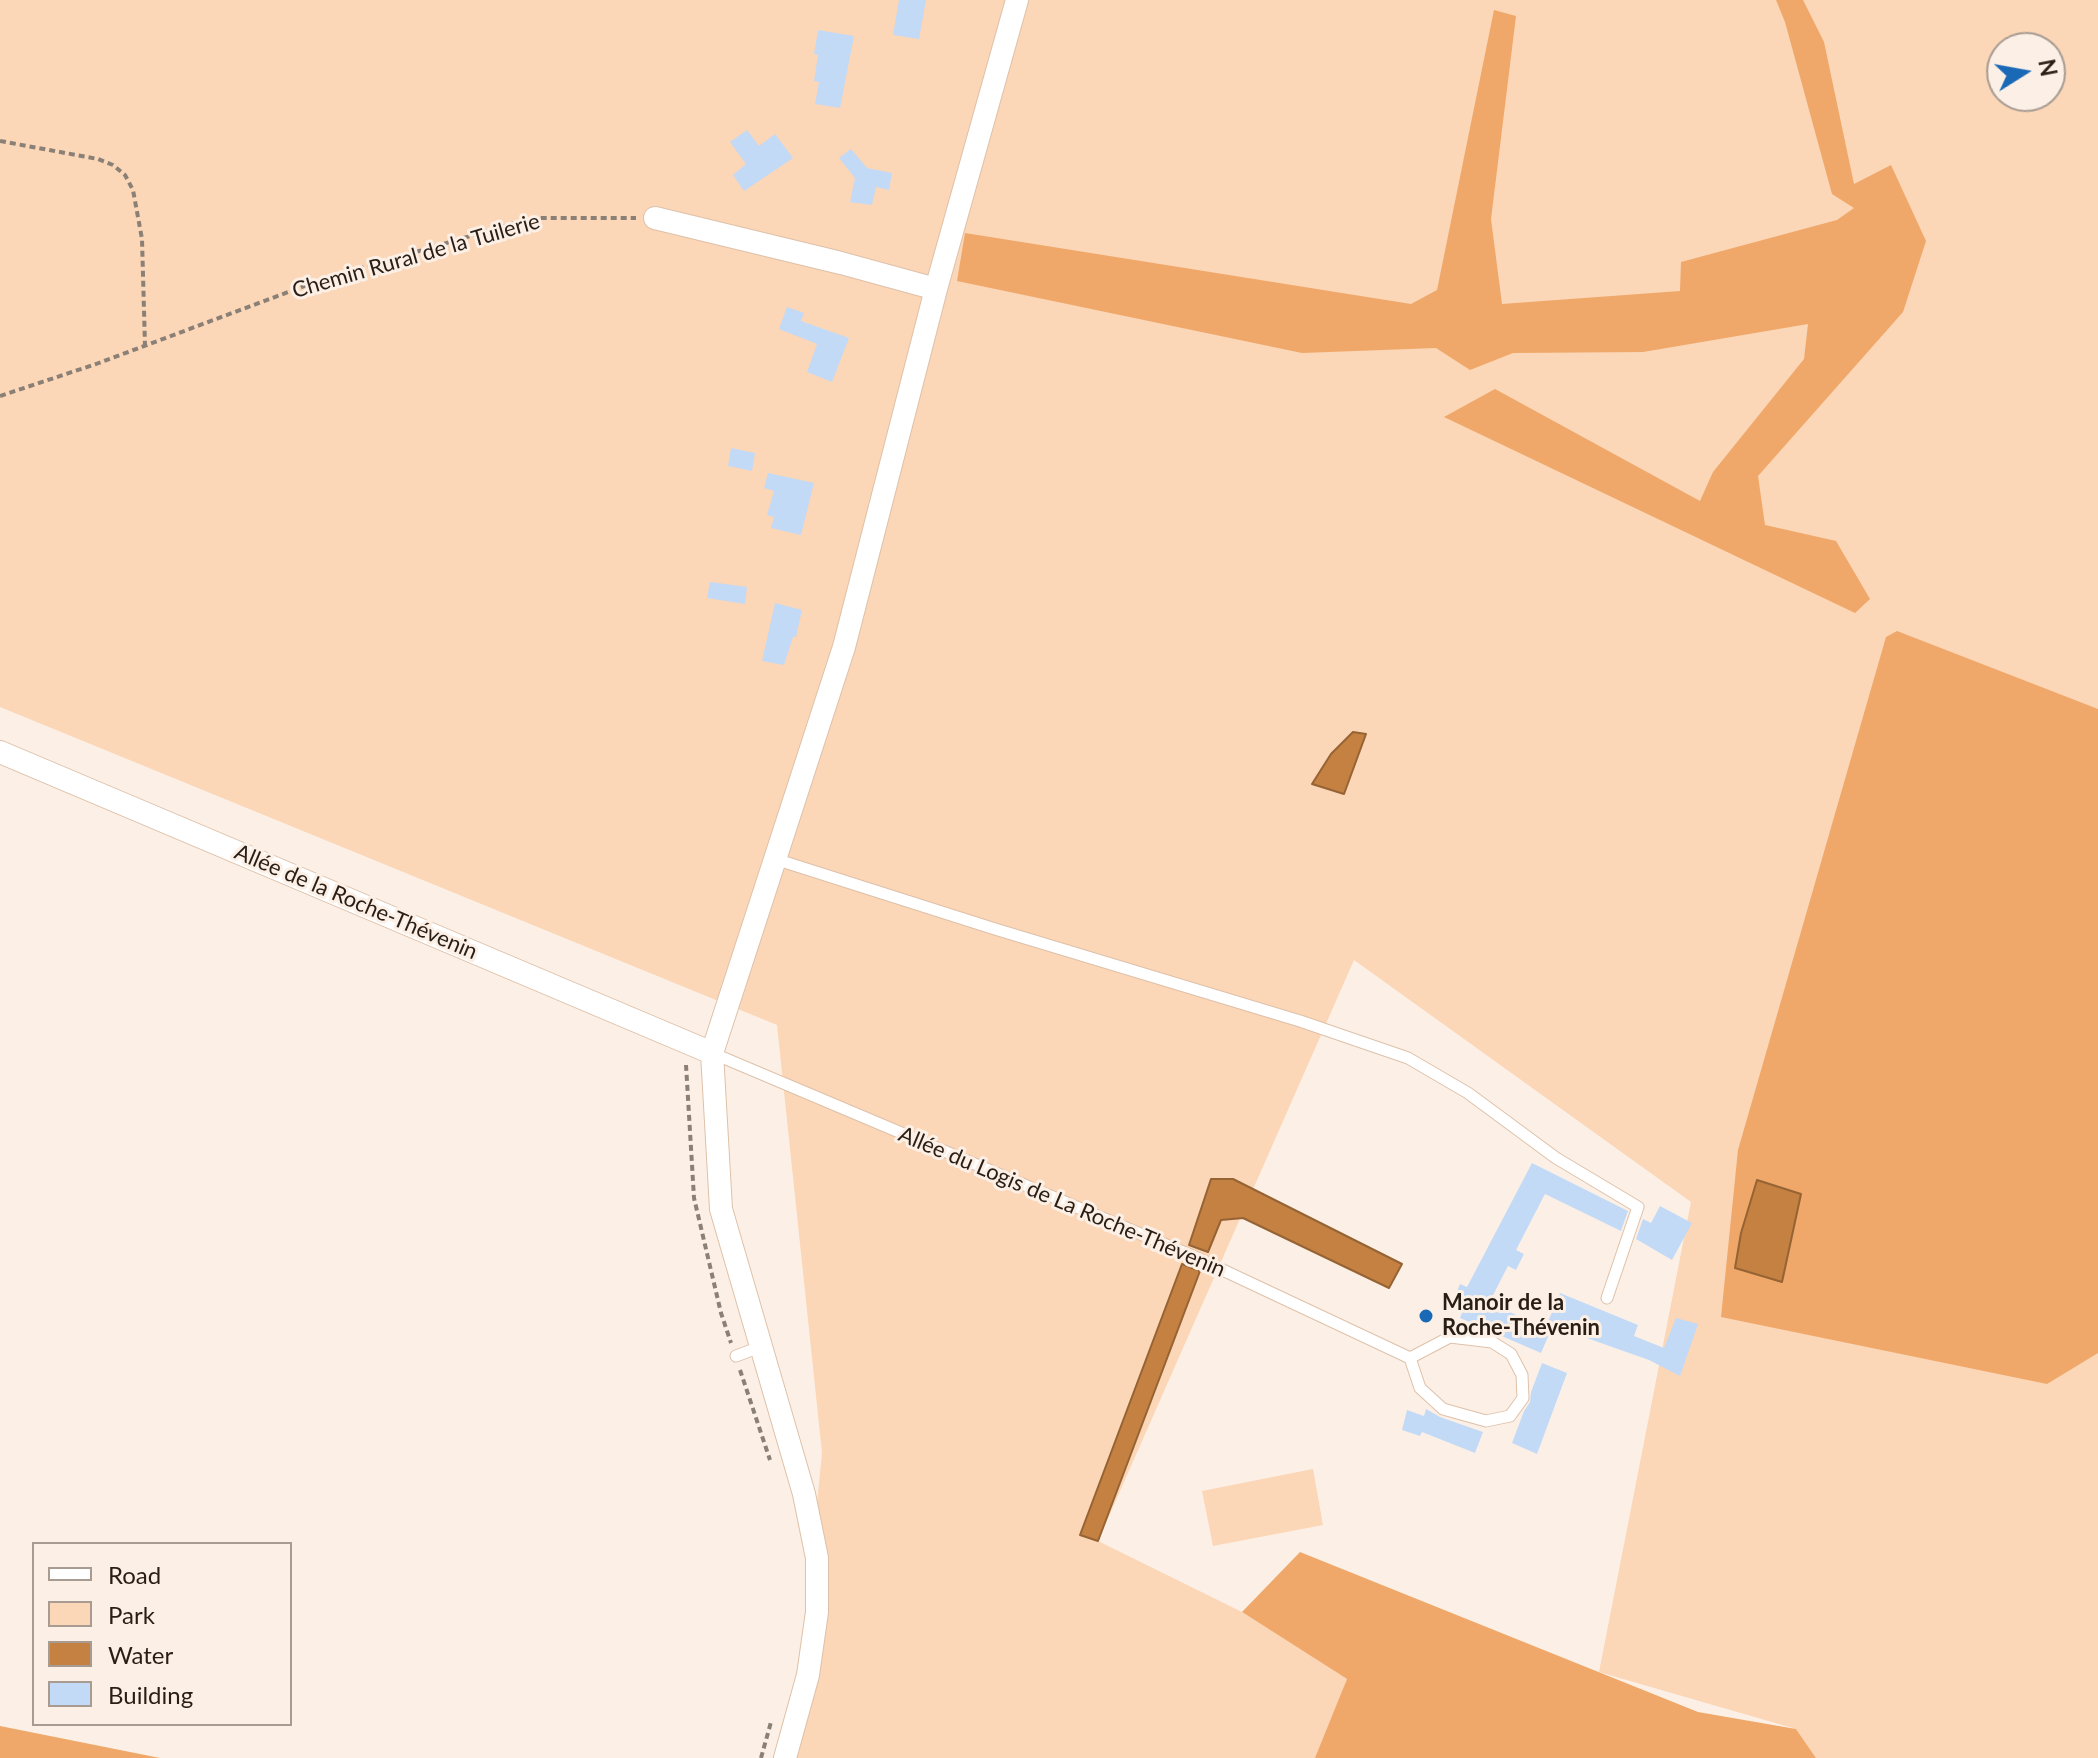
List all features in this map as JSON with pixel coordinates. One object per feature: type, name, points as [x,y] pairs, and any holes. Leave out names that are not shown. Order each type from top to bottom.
[{"type":"street","points":[[785,1758],[808,1675],[817,1612],[817,1558],[804,1494],[721,1209],[712,1053],[844,647],[936,289],[1017,0]]},
{"type":"street","points":[[655,218],[936,289]]},
{"type":"street","name":"Allée de la Roche-Thévenin","points":[[0,752],[712,1053]]},
{"type":"lane","points":[[775,859],[1300,1021],[1408,1058],[1468,1093],[1556,1158],[1638,1207],[1607,1298]]},
{"type":"lane","name":"Allée du Logis de La Roche-Thévenin","points":[[712,1053],[1195,1257],[1410,1358]]},
{"type":"lane","points":[[1450,1337],[1492,1342],[1511,1354],[1522,1375],[1523,1398],[1510,1416],[1486,1421],[1443,1409],[1420,1388],[1410,1358],[1450,1337]]},
{"type":"lane","points":[[736,1356],[760,1347]]},
{"type":"path","points":[[0,141],[98,159],[113,165],[125,175],[133,190],[142,239],[145,346]]},
{"type":"path","name":"Chemin Rural de la Tuilerie","points":[[0,396],[323,279],[532,218],[655,218]]},
{"type":"path","points":[[687,1042],[694,1198],[721,1313],[774,1470]]},
{"type":"path","points":[[761,1758],[773,1715]]},
{"type":"green space","points":[[0,0],[2098,0],[2098,1758],[1816,1758],[1796,1729],[1599,1672],[1691,1202],[1354,960],[1098,1541],[1242,1612],[1347,1679],[1318,1758],[792,1758],[822,1453],[777,1025],[0,707]]},
{"type":"green space","points":[[1313,1469],[1323,1525],[1213,1546],[1202,1491]]},
{"type":"shaded area","points":[[1776,0],[1803,0],[1824,42],[1854,184],[1891,165],[1926,241],[1903,312],[1758,476],[1765,525],[1836,541],[1870,599],[1855,613],[1444,417],[1495,389],[1700,501],[1713,472],[1804,359],[1808,324],[1643,352],[1513,353],[1470,370],[1436,348],[1302,353],[957,281],[965,233],[1411,304],[1437,290],[1494,10],[1516,16],[1491,219],[1502,304],[1680,291],[1681,262],[1837,220],[1854,208],[1832,194],[1785,22]]},
{"type":"shaded area","points":[[1897,631],[2098,709],[2098,1353],[2047,1384],[1721,1317],[1738,1150],[1886,637]]},
{"type":"shaded area","points":[[1300,1552],[1698,1712],[1796,1729],[1816,1758],[1315,1758],[1347,1679],[1242,1612]]},
{"type":"shaded area","points":[[0,1726],[160,1758],[0,1758]]},
{"type":"water","points":[[1353,732],[1366,734],[1344,794],[1312,784],[1331,754]]},
{"type":"water","points":[[1211,1179],[1233,1179],[1402,1264],[1389,1288],[1243,1218],[1221,1220],[1208,1252],[1189,1245]]},
{"type":"water","points":[[1757,1180],[1801,1194],[1782,1282],[1735,1268],[1741,1233]]},
{"type":"water","points":[[1182,1264],[1200,1271],[1098,1541],[1080,1535]]},
{"type":"building","points":[[899,0],[926,0],[919,39],[893,35]]},
{"type":"building","points":[[818,30],[854,36],[840,108],[815,104],[819,82],[814,81]]},
{"type":"building","points":[[747,130],[759,146],[775,134],[793,158],[744,191],[733,175],[746,164],[730,142]]},
{"type":"building","points":[[851,149],[867,168],[892,173],[889,190],[876,187],[872,205],[850,202],[855,178],[839,158]]},
{"type":"building","points":[[787,307],[804,313],[801,321],[849,338],[832,382],[807,372],[817,344],[779,329]]},
{"type":"building","points":[[731,448],[755,453],[752,471],[728,466]]},
{"type":"building","points":[[768,473],[814,483],[801,535],[771,528],[774,517],[767,515],[774,491],[764,488]]},
{"type":"building","points":[[710,582],[747,587],[745,604],[707,598]]},
{"type":"building","points":[[775,603],[802,610],[796,637],[793,637],[784,665],[762,661]]},
{"type":"building","points":[[1532,1163],[1628,1211],[1621,1231],[1545,1194],[1516,1250],[1524,1254],[1516,1270],[1508,1266],[1489,1303],[1551,1330],[1541,1353],[1460,1318],[1464,1307],[1453,1302],[1460,1284],[1467,1287]]},
{"type":"building","points":[[1660,1206],[1692,1223],[1672,1260],[1636,1239],[1643,1219],[1651,1223]]},
{"type":"building","points":[[1560,1293],[1638,1325],[1634,1336],[1664,1348],[1676,1318],[1698,1324],[1680,1376],[1649,1360],[1547,1324]]},
{"type":"building","points":[[1542,1363],[1567,1373],[1537,1454],[1512,1443],[1530,1402]]},
{"type":"building","points":[[1426,1409],[1483,1432],[1475,1453],[1422,1432],[1420,1436],[1402,1430],[1407,1410],[1424,1416]]},
{"type":"place","name":"Manoir de la Roche-Thévenin","points":[[1426,1316]]}]
